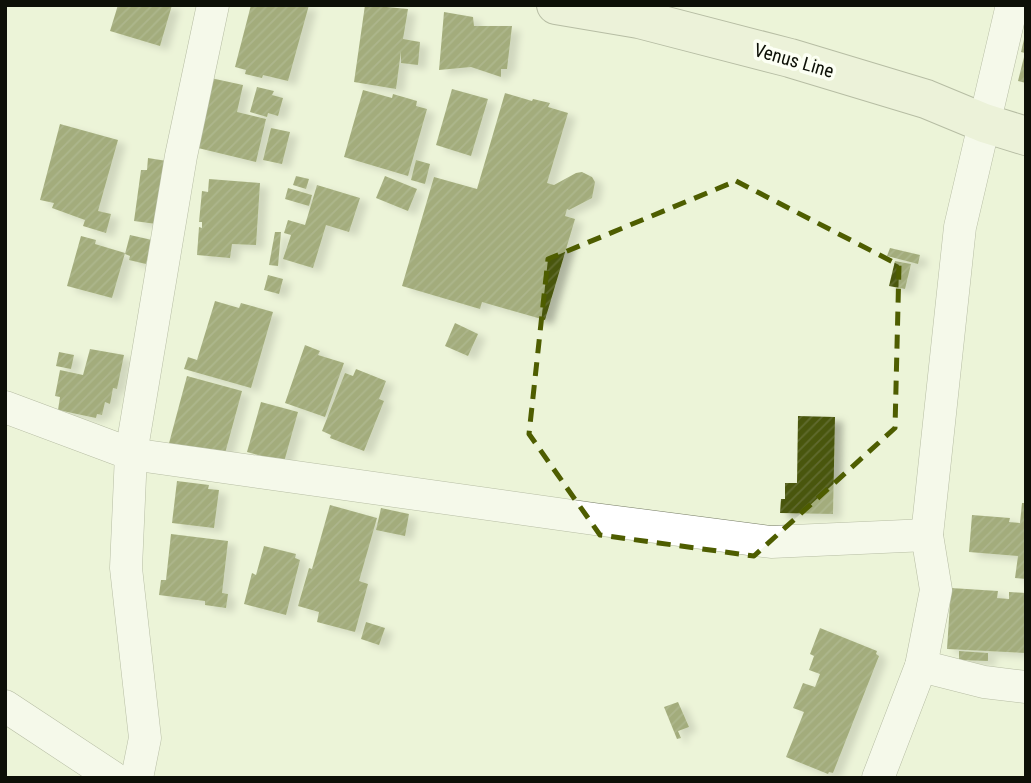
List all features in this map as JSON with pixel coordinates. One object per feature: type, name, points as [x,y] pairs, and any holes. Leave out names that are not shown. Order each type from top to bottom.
[{"type":"main road","name":"Venus Line","points":[[556,5],[639,19],[790,58],[926,99],[1026,136]]},
{"type":"street","points":[[137,778],[145,738],[126,568],[131,454],[181,156],[213,5]]},
{"type":"street","points":[[878,778],[921,666],[936,590],[927,535],[960,227],[1012,5]]},
{"type":"street","points":[[5,407],[131,454],[771,542],[927,535]]},
{"type":"street","points":[[921,666],[984,682],[1026,687]]},
{"type":"street","points":[[5,706],[114,778]]},
{"type":"highlighted area","points":[[736,181],[899,265],[895,428],[754,556],[600,535],[529,434],[548,259]]},
{"type":"building","points":[[118,5],[172,5],[160,46],[110,31]]},
{"type":"building","points":[[251,5],[309,5],[288,81],[245,74],[246,70],[235,67]]},
{"type":"building","points":[[365,5],[408,9],[403,39],[420,42],[418,65],[401,63],[401,51],[396,89],[354,82]]},
{"type":"building","points":[[444,12],[473,17],[474,26],[512,26],[507,69],[501,69],[501,77],[471,67],[439,70]]},
{"type":"building","points":[[1025,35],[1026,83],[1018,81],[1025,53],[1021,52]]},
{"type":"building","points":[[206,77],[243,85],[237,112],[266,119],[256,162],[198,148]]},
{"type":"building","points":[[257,87],[274,91],[272,95],[283,98],[278,116],[268,113],[267,117],[250,112]]},
{"type":"building","points":[[452,89],[488,99],[471,156],[436,145]]},
{"type":"building","points":[[363,90],[417,101],[416,106],[427,109],[408,176],[344,157]]},
{"type":"building","points":[[505,93],[550,103],[548,107],[568,113],[547,183],[554,185],[582,172],[592,177],[595,182],[592,198],[567,209],[565,216],[575,219],[545,320],[482,302],[480,309],[402,286],[434,177],[477,189]]},
{"type":"building","points":[[60,124],[118,140],[98,211],[111,214],[106,233],[83,226],[85,220],[52,208],[54,203],[40,200]]},
{"type":"building","points":[[271,128],[290,132],[282,164],[263,160]]},
{"type":"building","points":[[148,158],[173,162],[164,225],[134,221],[141,170],[147,170]]},
{"type":"building","points":[[416,160],[430,164],[425,184],[411,180]]},
{"type":"building","points":[[296,176],[309,179],[306,189],[293,185]]},
{"type":"building","points":[[385,176],[417,189],[408,211],[376,198]]},
{"type":"building","points":[[209,179],[260,183],[256,245],[232,244],[230,258],[197,255],[199,227],[202,228],[202,222],[199,222],[202,191],[208,192]]},
{"type":"building","points":[[317,185],[360,198],[349,232],[326,225],[313,268],[283,259],[291,235],[284,233],[288,220],[305,225]]},
{"type":"building","points":[[288,188],[312,195],[309,206],[285,199]]},
{"type":"building","points":[[275,232],[281,232],[278,266],[269,265]]},
{"type":"building","points":[[130,235],[152,240],[146,264],[129,260],[130,256],[125,254]]},
{"type":"building","points":[[81,236],[96,240],[95,244],[125,253],[112,298],[67,286]]},
{"type":"building","points":[[890,248],[920,255],[918,264],[887,256]]},
{"type":"building","points":[[895,261],[911,264],[905,289],[889,286]]},
{"type":"building","points":[[268,275],[283,279],[279,294],[264,290]]},
{"type":"building","points":[[215,301],[239,308],[241,303],[273,312],[251,388],[184,369],[188,357],[197,360]]},
{"type":"building","points":[[455,323],[478,334],[468,356],[445,346]]},
{"type":"building","points":[[305,345],[320,351],[318,355],[344,363],[325,417],[285,403]]},
{"type":"building","points":[[90,349],[124,355],[117,389],[113,388],[110,404],[105,402],[102,415],[97,414],[96,418],[58,410],[60,397],[55,396],[60,370],[83,375]]},
{"type":"building","points":[[59,352],[74,355],[71,369],[56,366]]},
{"type":"building","points":[[356,369],[386,381],[379,399],[384,401],[364,451],[330,438],[331,435],[322,431],[345,373],[353,376]]},
{"type":"building","points":[[187,376],[242,391],[224,457],[168,447]]},
{"type":"building","points":[[261,402],[298,412],[284,462],[247,452]]},
{"type":"building","points":[[798,416],[835,417],[833,514],[780,513],[781,499],[785,499],[785,483],[797,483]]},
{"type":"building","points":[[177,481],[209,485],[208,489],[219,490],[214,528],[172,523]]},
{"type":"building","points":[[1022,503],[1026,503],[1026,579],[1015,578],[1018,556],[969,552],[972,515],[1010,518],[1009,522],[1020,523]]},
{"type":"building","points":[[330,505],[377,518],[359,581],[368,584],[355,632],[317,622],[319,612],[298,606],[309,568],[312,569]]},
{"type":"building","points":[[381,508],[409,514],[405,536],[376,530]]},
{"type":"building","points":[[171,534],[228,541],[222,593],[228,594],[226,608],[205,605],[205,601],[159,595],[161,580],[166,580]]},
{"type":"building","points":[[264,546],[296,554],[295,558],[300,560],[286,615],[244,604],[252,573],[256,575]]},
{"type":"building","points":[[951,588],[998,591],[997,598],[1009,599],[1009,592],[1026,593],[1026,653],[947,649]]},
{"type":"building","points":[[366,622],[385,628],[379,645],[361,639]]},
{"type":"building","points":[[820,628],[877,651],[879,656],[833,773],[828,774],[786,757],[804,712],[793,708],[803,683],[815,687],[820,674],[809,670],[814,656],[810,654]]},
{"type":"building","points":[[959,651],[988,653],[988,661],[959,660]]},
{"type":"building","points":[[678,702],[689,727],[678,731],[681,738],[677,739],[664,707]]}]
